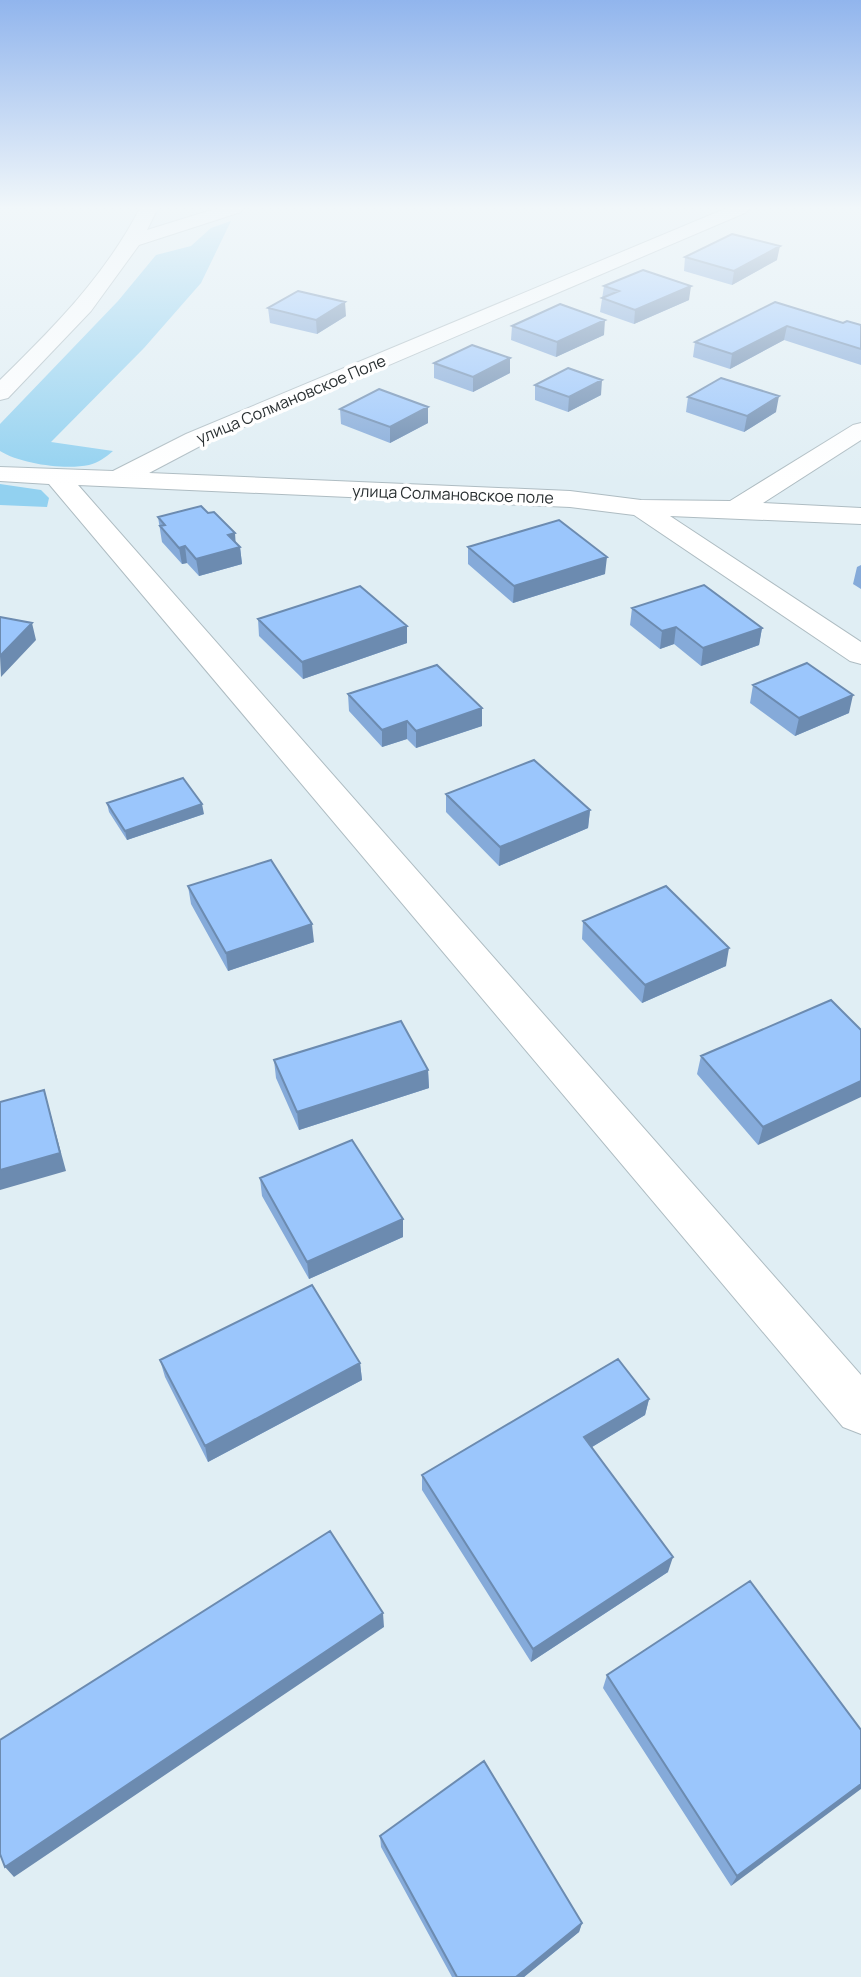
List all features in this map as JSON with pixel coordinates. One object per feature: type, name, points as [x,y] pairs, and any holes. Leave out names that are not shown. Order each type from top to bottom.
[{"type":"street","points":[[0,393],[89,300]]},
{"type":"street","name":"улица Солмановское Поле","points":[[115,481],[195,439],[523,300]]},
{"type":"street","points":[[734,510],[861,430]]},
{"type":"street","name":"улица Солмановское поле","points":[[0,474],[570,499],[641,508],[861,655]]},
{"type":"street","points":[[58,478],[861,1411]]},
{"type":"street","points":[[641,508],[861,516]]},
{"type":"shaded area","points":[[186,300],[144,348],[51,442],[113,451],[92,464],[68,467],[43,465],[0,451],[0,424],[118,301]]},
{"type":"shaded area","points":[[0,484],[41,490],[49,498],[47,507],[0,505]]},
{"type":"building","points":[[282,300],[345,302],[316,320],[268,308]]},
{"type":"building","points":[[608,300],[658,300],[635,310]]},
{"type":"building","points":[[775,302],[843,323],[847,321],[861,325],[861,349],[787,326],[732,354],[695,342]]},
{"type":"building","points":[[560,304],[605,320],[557,342],[512,326]]},
{"type":"building","points":[[472,345],[510,358],[473,377],[434,363]]},
{"type":"building","points":[[568,368],[602,380],[569,397],[535,385]]},
{"type":"building","points":[[721,378],[779,396],[747,416],[688,397]]},
{"type":"building","points":[[379,389],[428,407],[390,427],[340,409]]},
{"type":"building","points":[[201,506],[208,513],[214,512],[235,533],[228,535],[240,547],[196,559],[185,546],[179,548],[160,526],[165,525],[158,517]]},
{"type":"building","points":[[559,520],[607,557],[514,586],[468,547]]},
{"type":"building","points":[[704,585],[762,628],[703,648],[676,627],[662,631],[632,608]]},
{"type":"building","points":[[360,586],[407,626],[302,662],[258,619]]},
{"type":"building","points":[[0,617],[32,623],[0,656]]},
{"type":"building","points":[[807,663],[853,695],[799,718],[753,685]]},
{"type":"building","points":[[437,665],[482,708],[416,731],[407,721],[382,730],[348,694]]},
{"type":"building","points":[[534,760],[590,810],[500,847],[446,794]]},
{"type":"building","points":[[183,778],[202,804],[125,831],[107,803]]},
{"type":"building","points":[[271,860],[312,924],[226,953],[188,886]]},
{"type":"building","points":[[666,886],[729,948],[645,985],[583,921]]},
{"type":"building","points":[[831,1000],[861,1030],[861,1081],[763,1127],[701,1056]]},
{"type":"building","points":[[401,1021],[428,1070],[297,1112],[274,1060]]},
{"type":"building","points":[[44,1090],[60,1153],[0,1170],[0,1102]]},
{"type":"building","points":[[352,1140],[403,1219],[307,1262],[260,1178]]},
{"type":"building","points":[[312,1285],[360,1363],[205,1446],[160,1360]]},
{"type":"building","points":[[618,1359],[649,1399],[584,1437],[673,1557],[533,1649],[422,1475]]},
{"type":"building","points":[[330,1531],[383,1613],[5,1867],[0,1854],[0,1740]]},
{"type":"building","points":[[750,1581],[861,1730],[861,1784],[737,1876],[607,1675]]},
{"type":"building","points":[[484,1761],[582,1923],[516,1977],[457,1977],[380,1836]]}]
